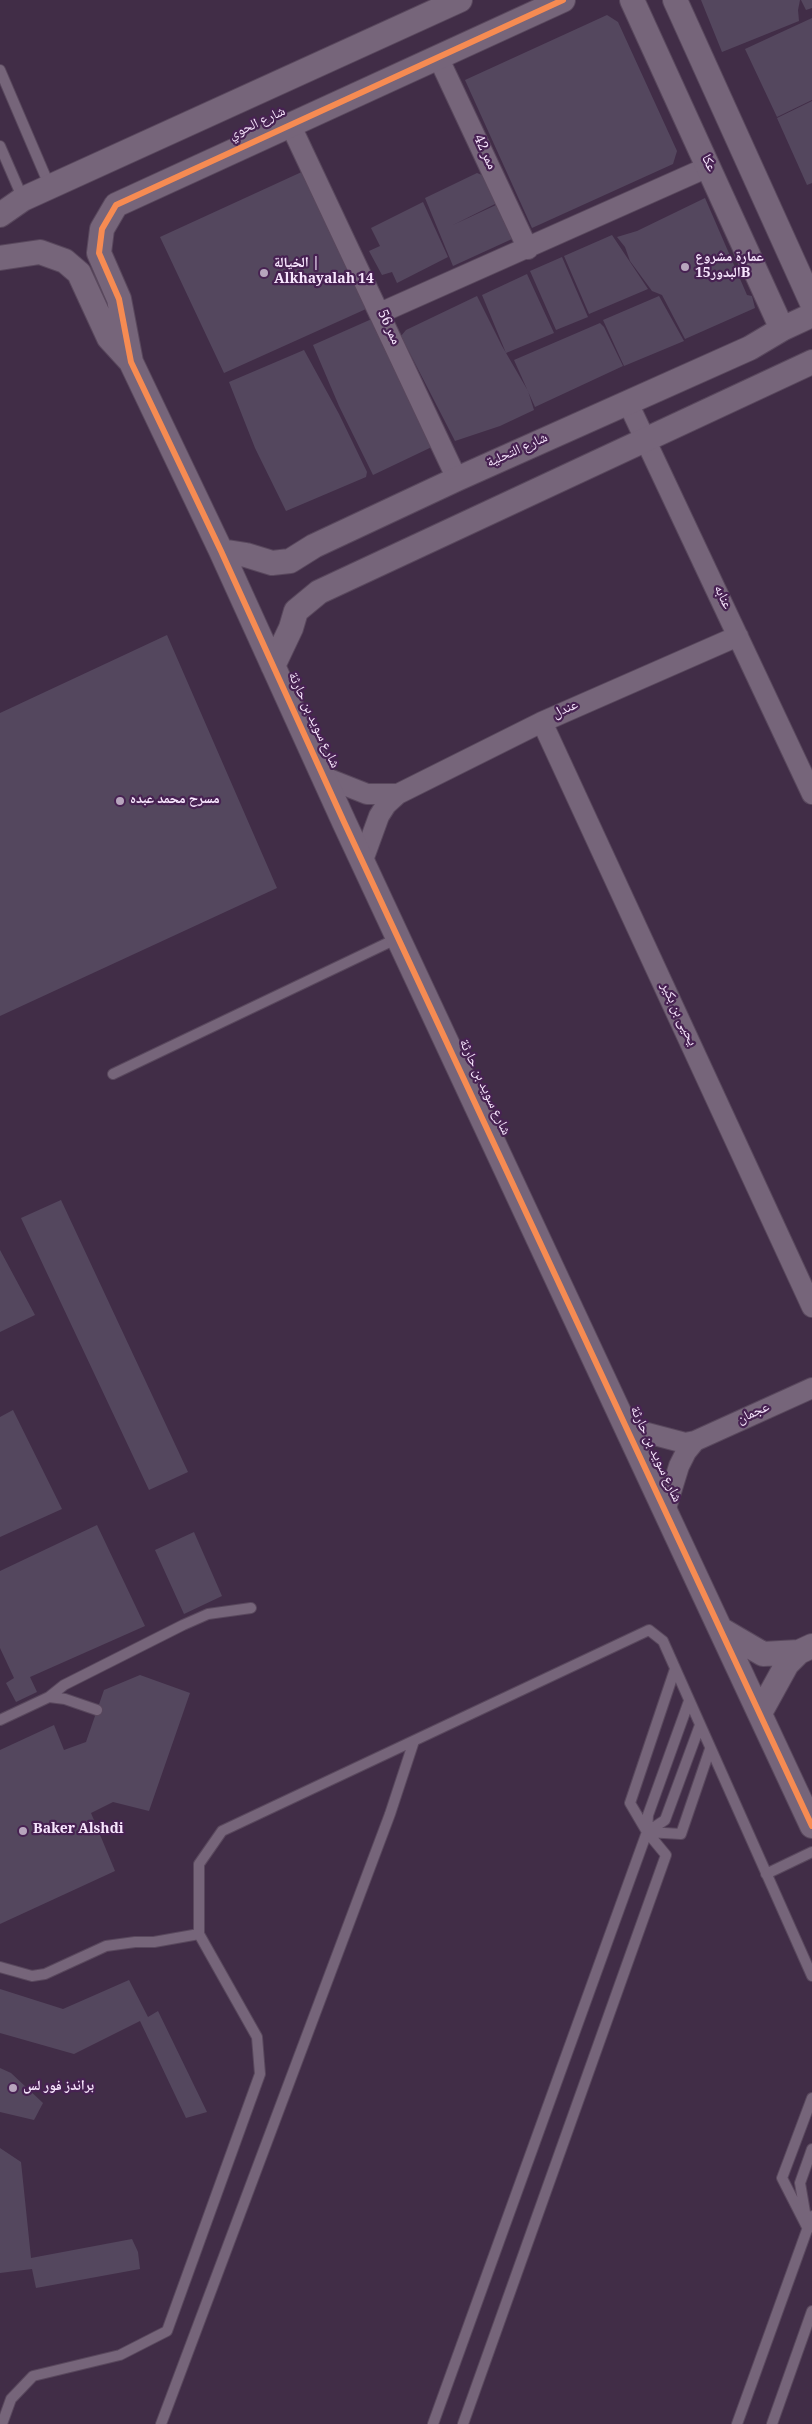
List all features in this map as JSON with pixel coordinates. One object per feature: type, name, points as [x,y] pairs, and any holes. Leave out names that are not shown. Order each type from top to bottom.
[{"type":"street","points":[[0,215],[23,199],[460,0]]},
{"type":"street","name":"شارع الحوي","points":[[131,362],[119,300],[99,253],[102,229],[116,205],[563,0]]},
{"type":"street","name":"عكا","points":[[632,0],[782,329]]},
{"type":"street","points":[[675,0],[812,303]]},
{"type":"street","name":"ممر 42","points":[[438,57],[528,249]]},
{"type":"street","name":"ممر 56","points":[[290,124],[457,479]]},
{"type":"street","points":[[380,313],[528,249],[708,167]]},
{"type":"street","points":[[0,258],[40,252],[65,261],[79,273],[108,338],[131,362]]},
{"type":"street","name":"شارع التحلية","points":[[221,551],[246,555],[272,563],[290,561],[314,546],[457,479],[750,348],[782,329],[812,315]]},
{"type":"street","name":"شارع سويد بن حارثة","points":[[131,362],[221,551],[324,777],[666,1508],[812,1826]]},
{"type":"street","points":[[273,666],[291,628],[296,611],[319,592],[812,362]]},
{"type":"street","name":"عنابه","points":[[628,403],[812,794]]},
{"type":"street","name":"عندل","points":[[363,860],[379,816],[386,805],[398,794],[542,722],[738,636]]},
{"type":"street","name":"يحيى بن بكير","points":[[542,722],[812,1307]]},
{"type":"street","name":"عندل","points":[[324,777],[367,794],[398,794]]},
{"type":"street","name":"عجمان","points":[[628,1428],[685,1443],[695,1441],[812,1388]]},
{"type":"street","points":[[666,1508],[679,1466],[686,1452],[695,1441]]},
{"type":"street","points":[[722,1630],[763,1654],[805,1649]]},
{"type":"street","points":[[760,1713],[783,1670],[805,1649]]},
{"type":"lane","points":[[0,70],[50,187]]},
{"type":"lane","points":[[0,146],[23,199]]},
{"type":"lane","points":[[113,1074],[399,937]]},
{"type":"lane","points":[[0,1720],[49,1697],[64,1685],[183,1624],[208,1614],[251,1608]]},
{"type":"lane","points":[[2,2424],[11,2399],[33,2376],[120,2355],[168,2331],[260,2074],[257,2037],[199,1934],[199,1864],[222,1831],[649,1630],[663,1641],[812,1976]]},
{"type":"lane","points":[[463,2424],[666,1855],[647,1832],[630,1803],[675,1669]]},
{"type":"lane","points":[[49,1697],[65,1698],[97,1710]]},
{"type":"lane","points":[[433,2424],[647,1832],[648,1815],[689,1701]]},
{"type":"lane","points":[[647,1832],[665,1820],[700,1725]]},
{"type":"lane","points":[[161,2424],[390,1814],[414,1741]]},
{"type":"lane","points":[[647,1832],[681,1834],[710,1749]]},
{"type":"lane","points":[[766,1874],[812,1852]]},
{"type":"lane","points":[[0,1967],[32,1976],[45,1974],[106,1946],[134,1942],[154,1942],[199,1934]]},
{"type":"lane","points":[[810,2227],[782,2178],[812,2098]]},
{"type":"lane","points":[[810,2227],[800,2183],[812,2149]]},
{"type":"lane","points":[[737,2424],[810,2227],[812,2216]]},
{"type":"lane","points":[[772,2424],[812,2312]]},
{"type":"building","points":[[701,0],[800,0],[798,10],[799,21],[722,52]]},
{"type":"building","points":[[801,0],[812,0],[812,8],[806,10]]},
{"type":"building","points":[[607,15],[618,22],[677,151],[673,164],[532,228],[465,80]]},
{"type":"building","points":[[812,18],[812,100],[777,117],[745,49]]},
{"type":"building","points":[[812,101],[812,183],[807,185],[777,118]]},
{"type":"building","name":"الخيالة | Alkhayalah 14","points":[[306,170],[335,229],[366,309],[224,373],[160,237]]},
{"type":"building","points":[[477,173],[482,175],[497,203],[453,225],[496,205],[512,239],[453,266],[425,198]]},
{"type":"building","name":"عمارة مشروع البدور15B","points":[[705,198],[747,295],[752,296],[755,308],[685,339],[662,295],[652,291],[630,261],[625,247],[617,237],[637,231]]},
{"type":"building","points":[[423,202],[448,257],[397,283],[392,272],[382,275],[369,251],[380,246],[371,228]]},
{"type":"building","points":[[612,235],[648,289],[589,314],[564,256]]},
{"type":"building","points":[[562,257],[588,317],[556,330],[530,271]]},
{"type":"building","points":[[527,274],[554,333],[506,353],[482,295]]},
{"type":"building","points":[[477,296],[502,346],[528,391],[534,410],[500,426],[455,441],[401,336],[406,330]]},
{"type":"building","points":[[659,296],[684,341],[624,366],[603,320]]},
{"type":"building","points":[[374,318],[436,445],[373,475],[339,406],[313,345]]},
{"type":"building","points":[[600,323],[604,327],[623,366],[535,407],[514,360]]},
{"type":"building","points":[[304,350],[339,414],[367,472],[366,477],[286,511],[255,448],[229,382]]},
{"type":"building","name":"مسرح محمد عبده","points":[[167,635],[277,888],[0,1016],[0,713]]},
{"type":"building","points":[[61,1200],[188,1472],[149,1490],[21,1218]]},
{"type":"building","points":[[0,1250],[35,1315],[0,1332]]},
{"type":"building","points":[[13,1410],[62,1509],[0,1537],[0,1417]]},
{"type":"building","points":[[97,1525],[145,1626],[30,1677],[37,1692],[16,1702],[6,1683],[14,1678],[0,1648],[0,1571]]},
{"type":"building","points":[[194,1532],[222,1596],[184,1614],[155,1550]]},
{"type":"building","points":[[140,1675],[190,1693],[149,1811],[113,1802],[91,1813],[115,1871],[0,1924],[0,1750],[54,1725],[64,1750],[86,1742],[104,1690]]},
{"type":"building","points":[[129,1980],[148,2017],[158,2011],[207,2112],[186,2118],[140,2021],[74,2054],[0,2033],[0,1989],[63,2009]]},
{"type":"building","name":"براندز فور لس","points":[[0,2068],[11,2073],[43,2103],[34,2120],[0,2112]]},
{"type":"building","points":[[0,2148],[21,2162],[31,2258],[132,2239],[138,2252],[140,2269],[36,2288],[32,2269],[0,2273]]},
{"type":"cycle path","points":[[563,0],[116,205],[102,229],[99,253],[119,299],[131,362],[221,551],[344,822],[812,1826]]},
{"type":"place","name":"عمارة مشروع البدور15B","points":[[685,267]]},
{"type":"place","name":"الخيالة | Alkhayalah 14","points":[[264,273]]},
{"type":"place","name":"مسرح محمد عبده","points":[[120,801]]},
{"type":"place","name":"Baker Alshdi","points":[[23,1831]]},
{"type":"place","name":"براندز فور لس","points":[[13,2088]]}]
